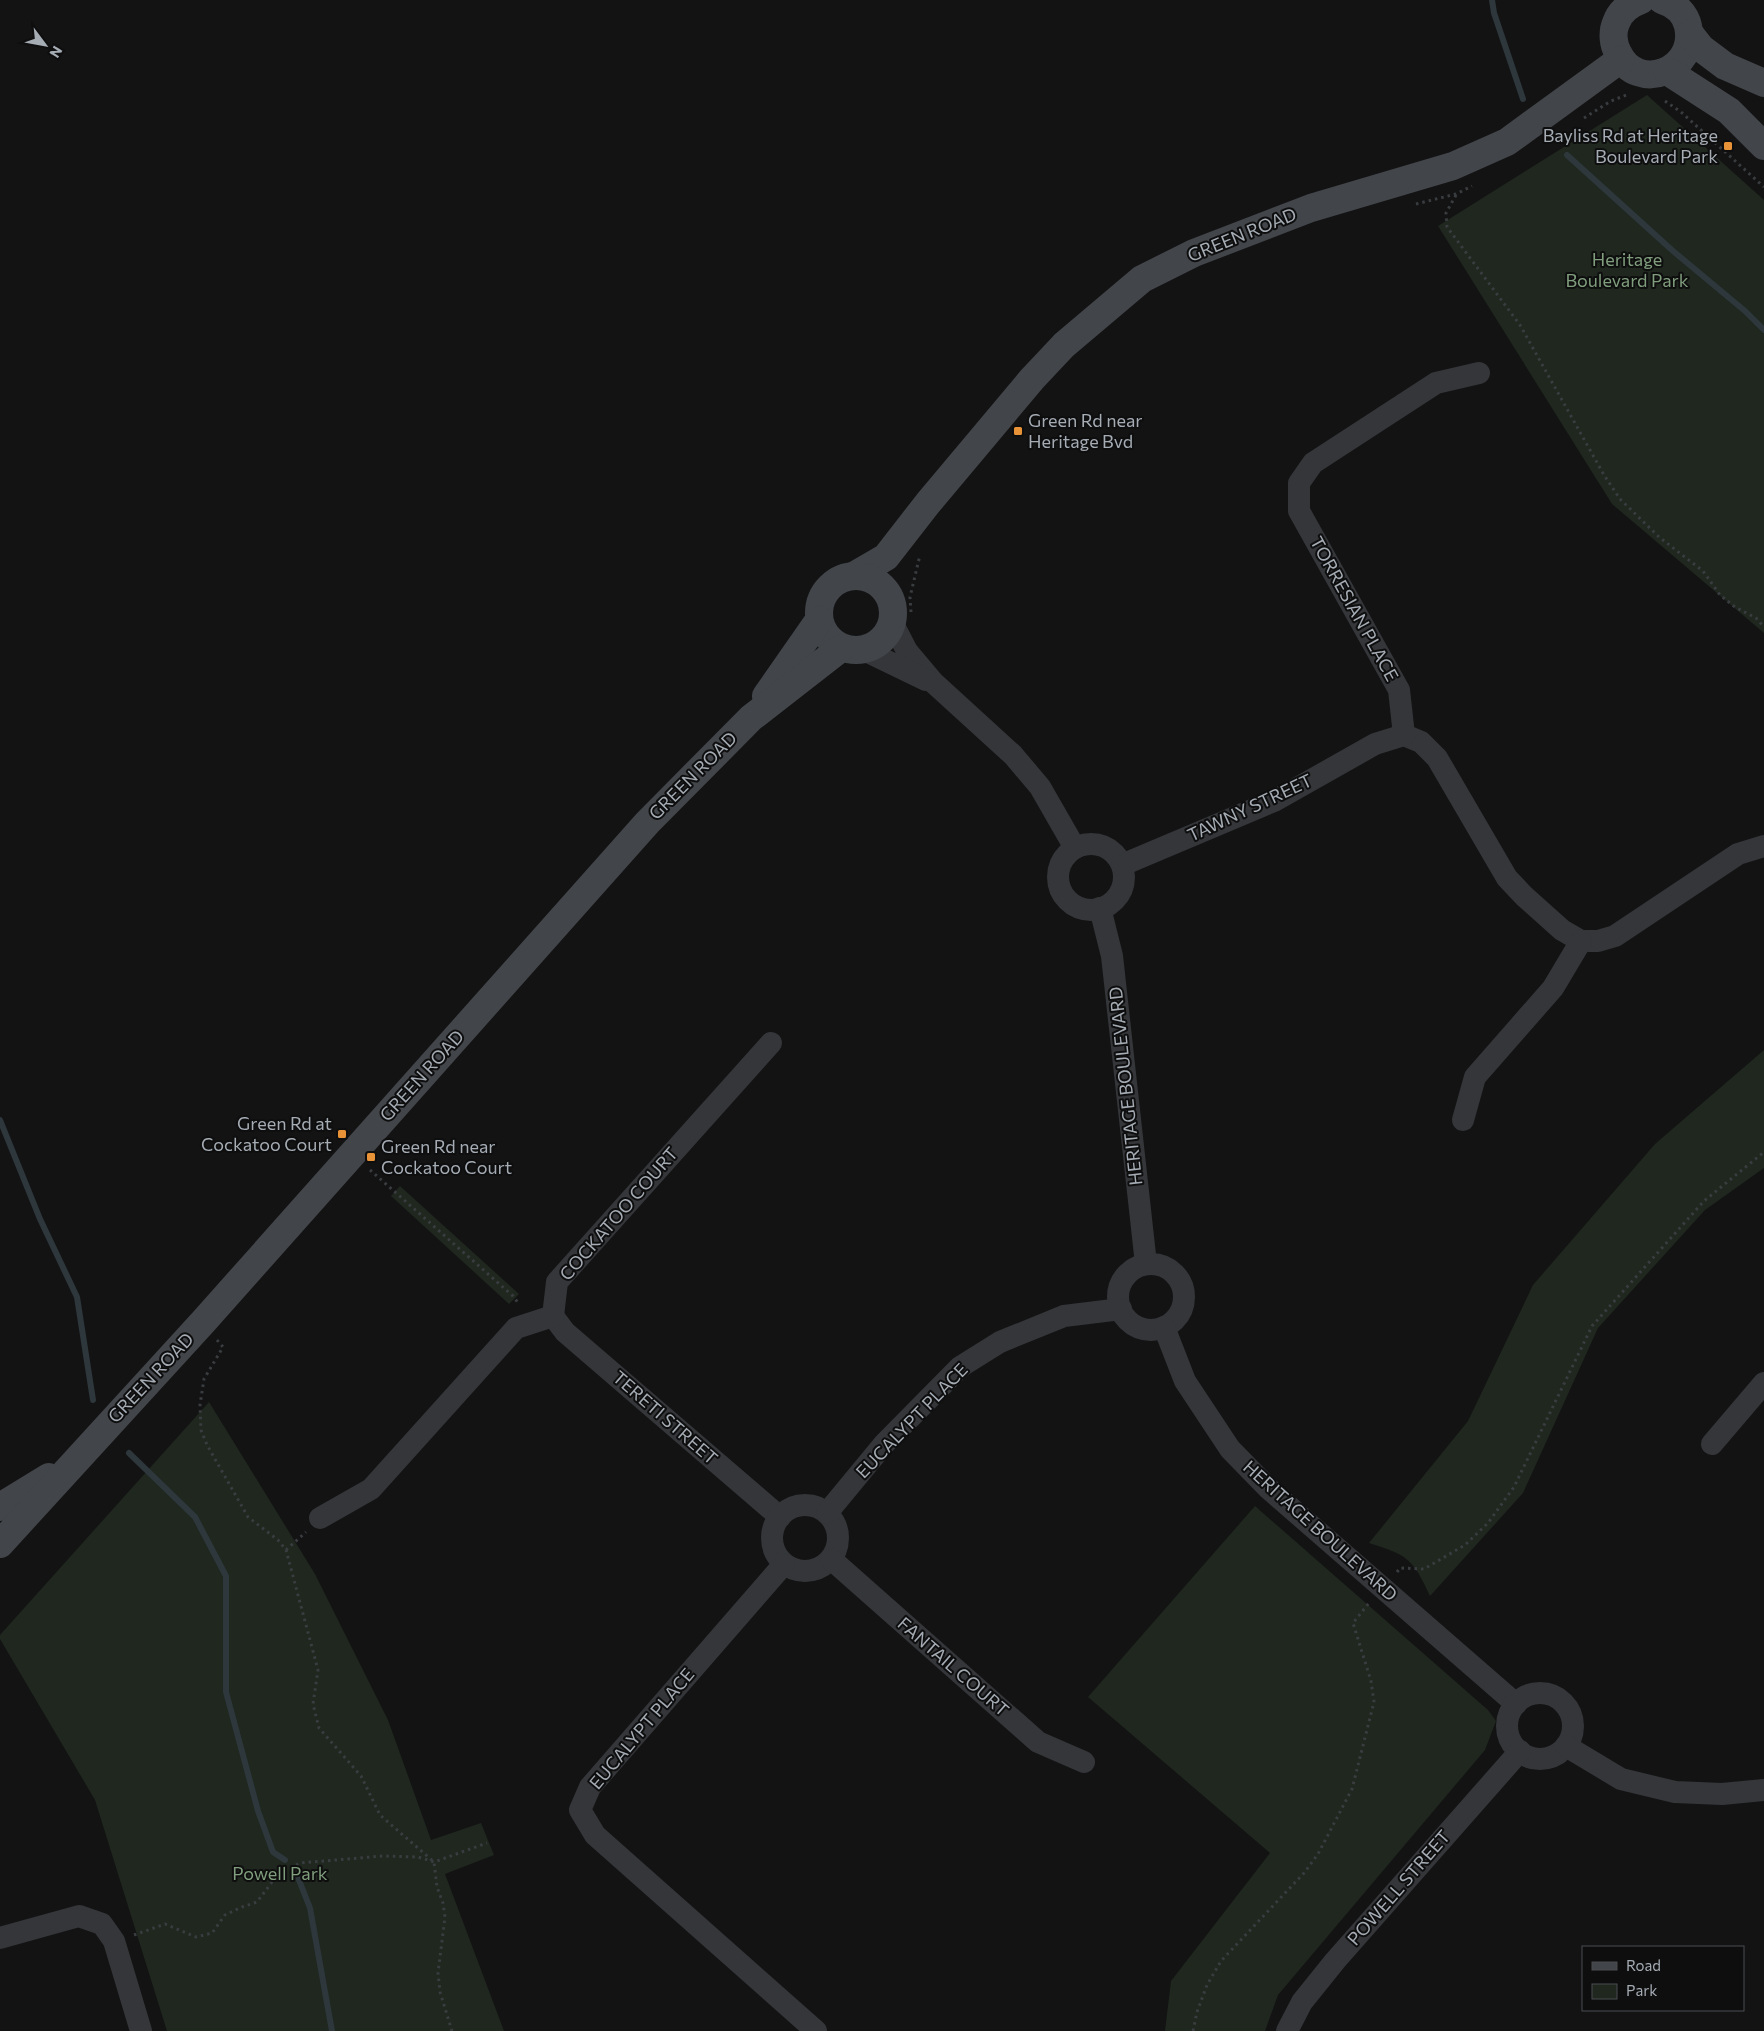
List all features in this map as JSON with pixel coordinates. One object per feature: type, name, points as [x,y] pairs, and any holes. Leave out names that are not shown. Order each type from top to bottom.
[{"type":"street","points":[[1641,0],[1633,3],[1623,11],[1616,22],[1613,35],[1615,48],[1621,59],[1630,68],[1642,73],[1654,74],[1667,71],[1676,65],[1684,56],[1689,46],[1690,34],[1687,21],[1680,10],[1668,1]]},
{"type":"street","points":[[1690,34],[1701,48],[1726,66],[1764,83]]},
{"type":"street","name":"GREEN ROAD","points":[[855,575],[886,557],[1038,372],[1064,345],[1142,279],[1194,253],[1311,208],[1453,166],[1480,154],[1506,142],[1621,59]]},
{"type":"street","points":[[1667,71],[1729,111],[1764,146]]},
{"type":"street","name":"TORRESIAN PLACE","points":[[1404,735],[1399,690],[1299,511],[1299,482],[1313,462],[1436,383],[1479,373]]},
{"type":"street","name":"GREEN ROAD","points":[[898,612],[900,567],[928,504]]},
{"type":"street","points":[[934,683],[831,641],[823,631],[819,620],[818,607],[823,595],[831,585],[842,578],[855,575],[877,582],[885,590],[898,612],[907,651],[934,683],[1013,755],[1040,787],[1075,848]]},
{"type":"street","points":[[853,649],[874,646],[882,640],[898,612]]},
{"type":"street","name":"GREEN ROAD","points":[[0,1544],[203,1322],[647,823],[751,718],[819,620]]},
{"type":"street","name":"GREEN ROAD","points":[[751,718],[853,649]]},
{"type":"street","points":[[1404,735],[1420,742],[1437,758],[1507,878],[1562,930],[1582,941],[1598,941],[1615,936],[1738,854],[1764,846]]},
{"type":"street","name":"TAWNY STREET","points":[[1122,865],[1276,800],[1375,744],[1404,735]]},
{"type":"street","points":[[1086,844],[1097,844],[1112,852],[1122,865],[1124,876],[1122,887],[1117,897],[1109,904],[1089,910],[1079,908],[1063,895],[1059,885],[1060,865],[1066,855],[1075,848],[1086,844]]},
{"type":"street","name":"HERITAGE BOULEVARD","points":[[1100,908],[1112,956],[1146,1264]]},
{"type":"street","points":[[1463,1120],[1476,1077],[1553,988],[1582,941]]},
{"type":"street","name":"COCKATOO COURT","points":[[553,1316],[557,1282],[771,1043]]},
{"type":"street","points":[[1146,1264],[1158,1265],[1174,1273],[1184,1292],[1184,1303],[1180,1314],[1173,1322],[1154,1330],[1134,1325],[1126,1318],[1121,1309],[1119,1299],[1124,1279],[1132,1270],[1146,1264]]},
{"type":"street","name":"EUCALYPT PLACE","points":[[827,1514],[884,1444],[960,1367],[1000,1342],[1064,1316],[1121,1309]]},
{"type":"street","points":[[320,1518],[371,1489],[516,1328],[553,1316]]},
{"type":"street","name":"TERETI STREET","points":[[553,1316],[565,1332],[780,1516]]},
{"type":"street","name":"HERITAGE BOULEVARD","points":[[1164,1327],[1184,1381],[1230,1450],[1269,1489],[1516,1704]]},
{"type":"street","points":[[1712,1444],[1764,1383]]},
{"type":"street","name":"GREEN ROAD","points":[[0,1507],[76,1460]]},
{"type":"street","points":[[800,1506],[811,1506],[827,1514],[836,1527],[838,1538],[836,1549],[831,1559],[818,1568],[803,1571],[793,1569],[784,1564],[777,1556],[773,1547],[772,1536],[774,1526],[780,1516],[800,1506]]},
{"type":"street","name":"FANTAIL COURT","points":[[831,1559],[1038,1742],[1084,1762]]},
{"type":"street","name":"EUCALYPT PLACE","points":[[784,1564],[590,1787],[580,1810],[594,1835],[816,2031]]},
{"type":"street","points":[[1535,1693],[1546,1693],[1557,1697],[1566,1704],[1574,1725],[1572,1736],[1566,1746],[1558,1753],[1539,1759],[1520,1752],[1508,1734],[1510,1714],[1516,1704],[1524,1697],[1535,1693]]},
{"type":"street","points":[[1566,1746],[1620,1779],[1675,1792],[1722,1794],[1764,1790]]},
{"type":"street","name":"POWELL STREET","points":[[1286,2031],[1302,2002],[1335,1961],[1520,1752]]},
{"type":"street","points":[[0,1938],[79,1916],[102,1924],[114,1941],[141,2031]]},
{"type":"path","points":[[1578,122],[1611,101],[1638,93]]},
{"type":"path","points":[[1661,98],[1681,112],[1764,187]]},
{"type":"path","points":[[1408,206],[1456,194],[1479,183]]},
{"type":"path","points":[[1456,194],[1446,213],[1447,227],[1520,325],[1604,475],[1620,499],[1659,537],[1703,571],[1720,594],[1735,607],[1756,618],[1764,627]]},
{"type":"path","points":[[898,612],[910,596],[921,550]]},
{"type":"path","points":[[1193,2031],[1197,2012],[1207,1985],[1222,1961],[1304,1873],[1318,1854],[1352,1790],[1374,1702],[1371,1681],[1353,1623],[1400,1568],[1424,1569],[1466,1545],[1488,1523],[1514,1487],[1592,1326],[1704,1201],[1764,1152]]},
{"type":"path","points":[[352,1154],[513,1296],[522,1308],[528,1324]]},
{"type":"path","points":[[203,1322],[223,1347],[204,1379],[200,1405],[201,1430],[207,1445],[248,1517],[278,1540],[286,1550],[318,1670],[313,1704],[319,1728],[361,1776],[380,1814],[434,1862],[437,1887],[443,1903],[445,1916],[438,1973],[440,1992],[452,2031]]},
{"type":"path","points":[[114,1941],[165,1924],[196,1938],[212,1933],[225,1915],[258,1902],[278,1874],[300,1863],[383,1856],[418,1857],[434,1862],[487,1843]]},
{"type":"green space","name":"Heritage Boulevard Park","points":[[1647,95],[1764,200],[1764,633],[1612,504],[1438,226]]},
{"type":"green space","points":[[1764,1050],[1764,1168],[1705,1210],[1598,1328],[1523,1493],[1430,1596],[1419,1574],[1408,1560],[1393,1551],[1369,1543],[1468,1421],[1533,1285],[1655,1144]]},
{"type":"green space","points":[[400,1186],[519,1294],[509,1304],[391,1196]]},
{"type":"green space","name":"Powell Park","points":[[209,1402],[315,1574],[388,1720],[431,1840],[481,1823],[494,1855],[445,1874],[504,2031],[167,2031],[95,1800],[0,1639],[0,1635]]},
{"type":"green space","points":[[1255,1506],[1488,1710],[1496,1721],[1485,1750],[1278,1995],[1265,2031],[1165,2031],[1171,1981],[1270,1853],[1088,1697]]},
{"type":"waterway","points":[[1492,0],[1494,13],[1523,99]]},
{"type":"waterway","points":[[1567,155],[1673,251],[1745,311],[1764,330]]},
{"type":"waterway","points":[[0,1120],[40,1219],[77,1297],[93,1400]]},
{"type":"waterway","points":[[129,1453],[195,1517],[226,1576],[226,1692],[258,1811],[273,1852],[285,1860]]},
{"type":"waterway","points":[[297,1875],[310,1908],[332,2031]]},
{"type":"place","name":"Bayliss Rd at Heritage Boulevard Park","points":[[1728,146]]},
{"type":"place","name":"Green Rd near Heritage Bvd","points":[[1018,431]]},
{"type":"place","name":"Green Rd at Cockatoo Court","points":[[342,1134]]},
{"type":"place","name":"Green Rd near Cockatoo Court","points":[[371,1157]]}]
